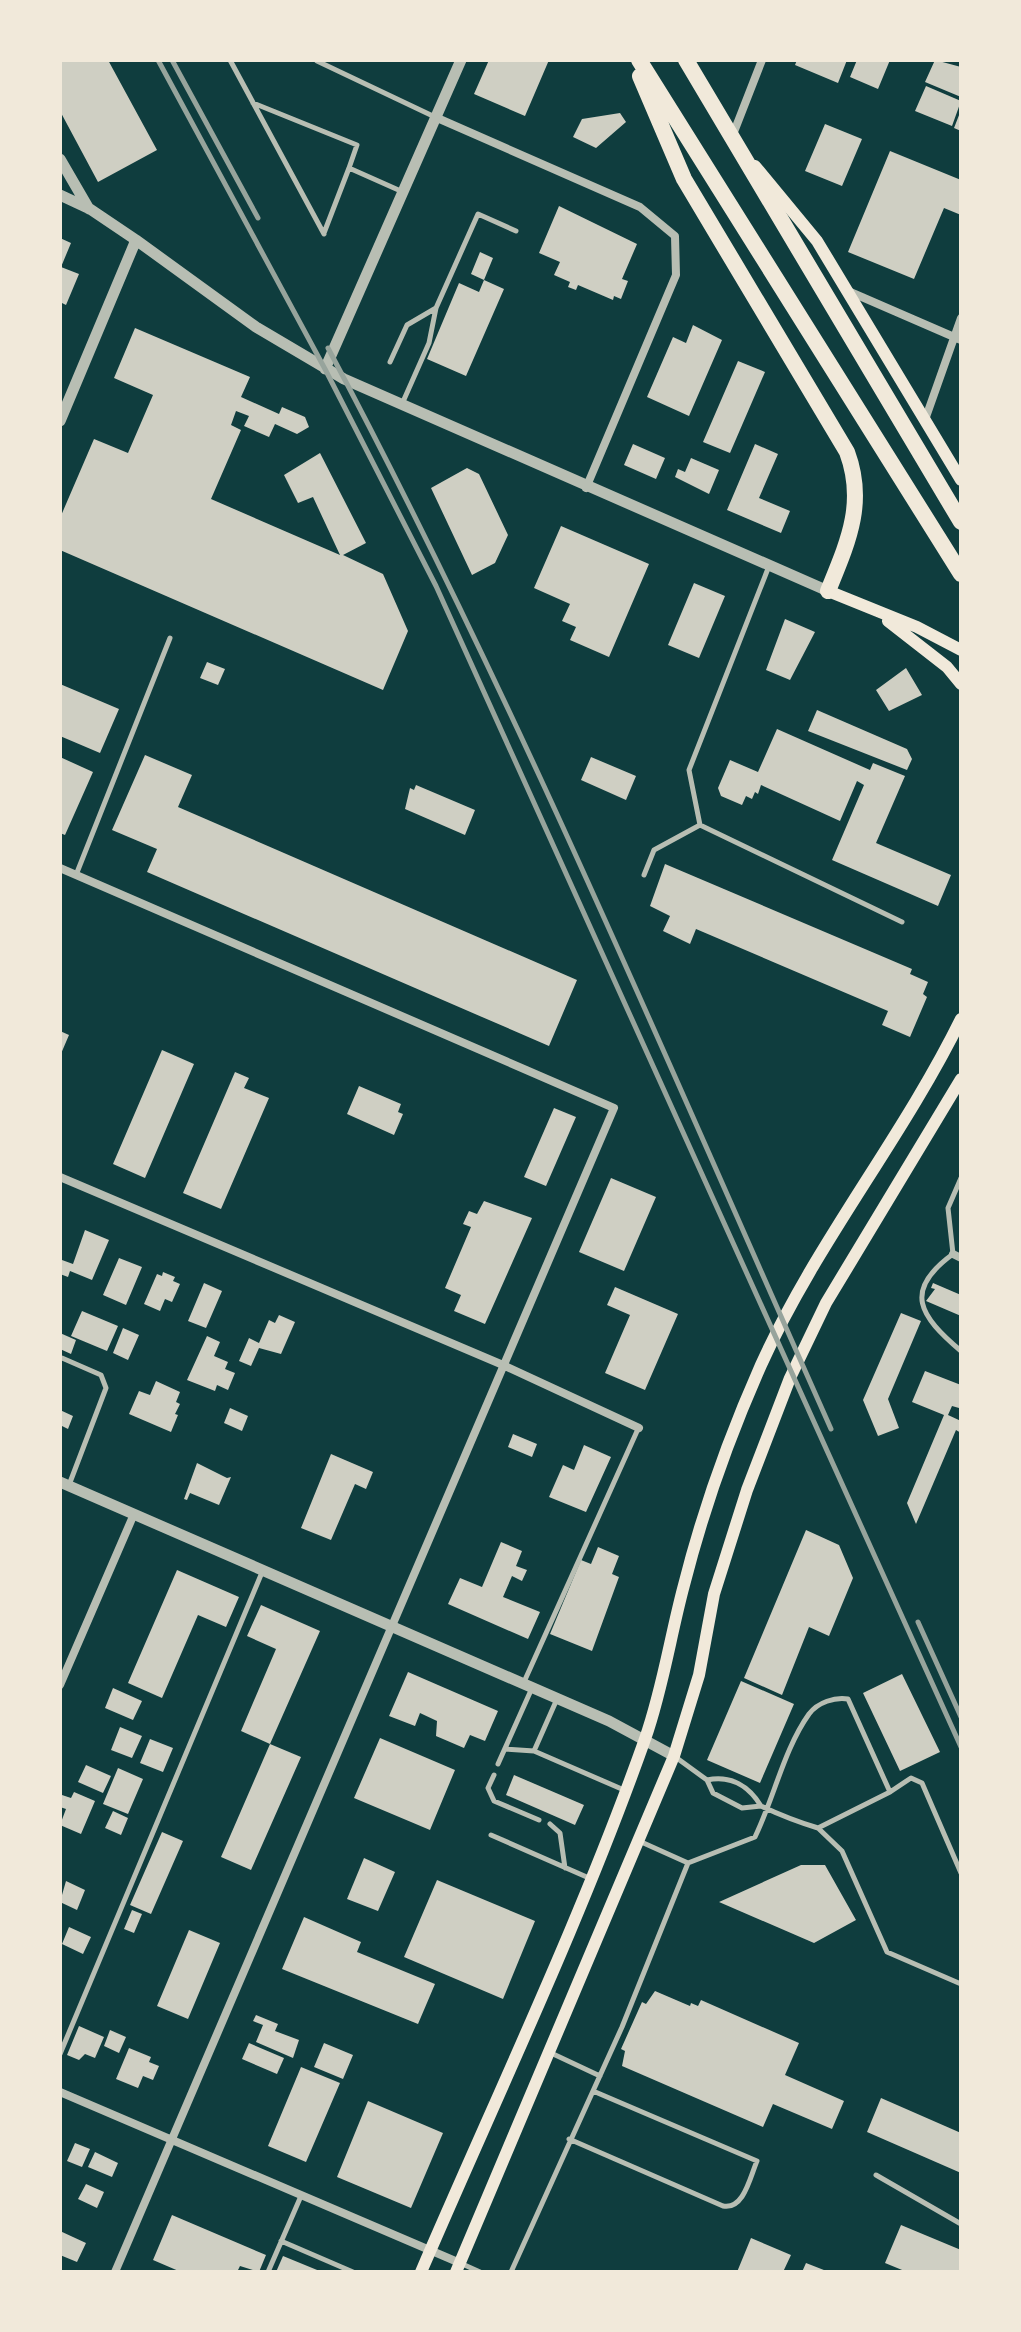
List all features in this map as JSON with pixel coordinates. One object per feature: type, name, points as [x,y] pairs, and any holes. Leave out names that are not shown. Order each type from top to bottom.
[{"type":"highway","points":[[636,60],[961,574]]},
{"type":"highway","points":[[636,60],[684,179],[851,462],[858,496],[856,518],[828,591]]},
{"type":"highway","points":[[686,60],[961,522]]},
{"type":"main road","points":[[732,137],[817,241],[926,417],[961,480]]},
{"type":"main road","points":[[828,591],[917,627],[961,650]]},
{"type":"main road","points":[[879,614],[947,667],[961,684]]},
{"type":"main road","points":[[421,2272],[590,1878],[645,1740],[668,1667],[683,1586],[716,1480],[761,1365],[798,1288],[933,1072],[961,1019]]},
{"type":"main road","points":[[458,2268],[674,1756],[699,1675],[714,1594],[742,1505],[790,1378],[826,1303],[957,1099],[961,1079]]},
{"type":"street","points":[[325,369],[461,60]]},
{"type":"street","points":[[732,137],[762,60]]},
{"type":"street","points":[[435,117],[640,207],[675,236],[676,275],[586,488]]},
{"type":"street","points":[[60,159],[90,209]]},
{"type":"street","points":[[60,195],[90,209],[256,327],[325,369],[586,488],[828,591]]},
{"type":"street","points":[[62,413],[136,240]]},
{"type":"street","points":[[847,291],[957,339]]},
{"type":"street","points":[[926,417],[957,339],[961,318]]},
{"type":"street","points":[[60,868],[614,1108],[115,2272]]},
{"type":"street","points":[[60,1177],[503,1365],[639,1428]]},
{"type":"street","points":[[64,1484],[528,1685],[674,1756]]},
{"type":"street","points":[[60,1685],[134,1514]]},
{"type":"street","points":[[60,2092],[430,2251],[458,2268]]},
{"type":"lane","points":[[230,60],[252,102],[324,234],[357,145],[252,102]]},
{"type":"lane","points":[[317,61],[435,117]]},
{"type":"lane","points":[[349,168],[403,192]]},
{"type":"lane","points":[[401,405],[429,343],[436,308],[478,214],[516,231]]},
{"type":"lane","points":[[390,362],[407,325],[436,308]]},
{"type":"lane","points":[[700,825],[689,770],[769,565]]},
{"type":"lane","points":[[76,875],[170,638]]},
{"type":"lane","points":[[644,875],[654,850],[700,825]]},
{"type":"lane","points":[[700,825],[902,922]]},
{"type":"lane","points":[[961,1178],[948,1208],[957,1256],[933,1268],[920,1295],[921,1307],[939,1332],[961,1351]]},
{"type":"lane","points":[[62,1358],[101,1375],[106,1388],[64,1484]]},
{"type":"lane","points":[[498,1764],[528,1685],[639,1428]]},
{"type":"lane","points":[[60,2054],[263,1569]]},
{"type":"lane","points":[[639,1841],[688,1863],[755,1837],[811,1711],[836,1697],[848,1699],[890,1792]]},
{"type":"lane","points":[[534,1751],[557,1698]]},
{"type":"lane","points":[[505,1749],[534,1751],[625,1790]]},
{"type":"lane","points":[[674,1756],[707,1780],[713,1793],[742,1808],[761,1806]]},
{"type":"lane","points":[[494,1775],[488,1788],[494,1801],[539,1820]]},
{"type":"lane","points":[[707,1780],[723,1777],[752,1791],[761,1806],[768,1810],[818,1828],[842,1851],[887,1952],[961,1984]]},
{"type":"lane","points":[[818,1828],[911,1778],[922,1783],[961,1873]]},
{"type":"lane","points":[[550,1824],[560,1833],[565,1868]]},
{"type":"lane","points":[[491,1835],[590,1878]]},
{"type":"lane","points":[[511,2272],[600,2076],[688,1863]]},
{"type":"lane","points":[[551,2053],[600,2076]]},
{"type":"lane","points":[[569,2139],[723,2206],[731,2208],[739,2203],[757,2161],[593,2091]]},
{"type":"lane","points":[[876,2175],[961,2224]]},
{"type":"lane","points":[[268,2272],[301,2196]]},
{"type":"lane","points":[[281,2241],[353,2272]]},
{"type":"lane","points":[[458,2268],[480,2272]]},
{"type":"building","points":[[60,60],[108,60],[157,150],[98,182],[60,111]]},
{"type":"building","points":[[489,60],[549,60],[525,116],[474,94]]},
{"type":"building","points":[[797,60],[847,60],[838,83],[795,65]]},
{"type":"building","points":[[857,60],[890,60],[878,89],[850,77]]},
{"type":"building","points":[[935,60],[961,67],[961,97],[925,82]]},
{"type":"building","points":[[926,86],[961,101],[952,126],[915,111]]},
{"type":"building","points":[[961,110],[961,131],[954,128]]},
{"type":"building","points":[[620,113],[626,122],[596,148],[573,137],[582,119]]},
{"type":"building","points":[[825,124],[862,139],[842,186],[805,171]]},
{"type":"building","points":[[890,151],[961,180],[961,215],[944,208],[914,279],[848,252]]},
{"type":"building","points":[[559,206],[637,244],[622,279],[628,281],[621,299],[614,296],[613,300],[578,285],[576,290],[568,287],[570,282],[554,275],[560,262],[539,253]]},
{"type":"building","points":[[60,238],[71,243],[61,267],[79,274],[66,305],[60,302]]},
{"type":"building","points":[[480,252],[493,258],[484,280],[471,274]]},
{"type":"building","points":[[484,280],[504,289],[466,376],[427,359],[459,283],[479,292]]},
{"type":"building","points":[[693,325],[722,340],[689,416],[647,397],[673,337],[686,343]]},
{"type":"building","points":[[135,328],[250,377],[241,397],[279,414],[282,407],[305,417],[309,427],[297,434],[275,424],[269,437],[244,426],[249,416],[236,411],[231,425],[241,430],[211,499],[340,555],[313,497],[298,503],[284,475],[320,453],[366,543],[343,555],[383,574],[408,631],[383,690],[60,550],[60,518],[94,439],[128,453],[153,395],[114,378]]},
{"type":"building","points":[[738,361],[765,372],[730,453],[703,442]]},
{"type":"building","points":[[633,444],[665,458],[656,479],[624,465]]},
{"type":"building","points":[[755,444],[778,454],[759,498],[790,511],[781,533],[727,510]]},
{"type":"building","points":[[691,458],[719,470],[709,494],[675,477],[678,469],[685,472]]},
{"type":"building","points":[[467,468],[479,474],[508,535],[495,563],[472,575],[431,488]]},
{"type":"building","points":[[561,526],[649,564],[609,657],[570,640],[576,627],[562,621],[570,604],[534,588]]},
{"type":"building","points":[[694,583],[725,596],[699,658],[668,645]]},
{"type":"building","points":[[785,619],[815,632],[790,680],[766,670]]},
{"type":"building","points":[[207,662],[225,669],[218,685],[200,678]]},
{"type":"building","points":[[906,668],[922,695],[889,711],[876,690]]},
{"type":"building","points":[[60,684],[119,709],[100,753],[60,736]]},
{"type":"building","points":[[817,710],[907,749],[912,759],[907,770],[808,731]]},
{"type":"building","points":[[777,729],[870,770],[873,763],[905,776],[876,843],[951,875],[938,906],[832,860],[864,785],[857,781],[840,821],[761,785],[758,794],[755,792],[752,799],[746,796],[742,805],[721,796],[718,788],[730,760],[758,772]]},
{"type":"building","points":[[145,755],[192,775],[178,807],[577,980],[549,1046],[147,872],[157,849],[112,830]]},
{"type":"building","points":[[60,757],[93,772],[65,835],[60,833]]},
{"type":"building","points":[[591,757],[636,776],[626,800],[581,780]]},
{"type":"building","points":[[416,785],[475,810],[465,835],[405,809],[410,788],[414,790]]},
{"type":"building","points":[[665,864],[912,969],[910,974],[928,982],[923,994],[927,997],[910,1037],[882,1025],[888,1011],[696,929],[690,944],[663,931],[670,916],[650,906]]},
{"type":"building","points":[[60,1031],[69,1035],[60,1056]]},
{"type":"building","points":[[162,1050],[194,1064],[145,1178],[113,1164]]},
{"type":"building","points":[[235,1072],[249,1078],[244,1088],[269,1098],[221,1209],[183,1193]]},
{"type":"building","points":[[359,1086],[401,1104],[398,1112],[403,1114],[394,1135],[347,1114]]},
{"type":"building","points":[[554,1108],[576,1117],[546,1186],[524,1177]]},
{"type":"building","points":[[611,1178],[656,1197],[624,1271],[579,1252]]},
{"type":"building","points":[[484,1201],[532,1218],[485,1324],[454,1311],[461,1295],[445,1288],[471,1227],[463,1224],[469,1211],[477,1214]]},
{"type":"building","points":[[85,1230],[109,1240],[92,1280],[70,1271],[68,1277],[60,1274],[62,1260],[73,1264]]},
{"type":"building","points":[[119,1258],[142,1267],[126,1305],[103,1295]]},
{"type":"building","points":[[163,1272],[175,1277],[173,1281],[180,1284],[172,1302],[165,1299],[160,1311],[144,1304],[157,1274],[162,1276]]},
{"type":"building","points":[[204,1283],[222,1291],[206,1328],[188,1321]]},
{"type":"building","points":[[933,1283],[961,1295],[961,1316],[926,1301],[935,1289],[931,1288]]},
{"type":"building","points":[[615,1287],[678,1314],[645,1390],[605,1373],[630,1315],[607,1305]]},
{"type":"building","points":[[82,1311],[118,1326],[107,1351],[71,1336]]},
{"type":"building","points":[[901,1313],[921,1321],[888,1399],[899,1428],[878,1436],[863,1400]]},
{"type":"building","points":[[279,1315],[295,1322],[281,1354],[259,1348],[251,1366],[239,1361],[249,1338],[259,1343],[269,1320],[275,1323]]},
{"type":"building","points":[[123,1328],[139,1335],[128,1360],[113,1353]]},
{"type":"building","points":[[60,1333],[76,1340],[71,1354],[60,1349]]},
{"type":"building","points":[[207,1336],[220,1342],[214,1356],[228,1362],[225,1369],[235,1373],[228,1390],[217,1385],[215,1391],[187,1380]]},
{"type":"building","points":[[925,1371],[961,1385],[959,1408],[952,1406],[948,1415],[961,1421],[961,1433],[956,1430],[916,1524],[907,1503],[944,1415],[912,1402]]},
{"type":"building","points":[[156,1381],[180,1392],[176,1402],[180,1404],[175,1414],[178,1415],[171,1432],[129,1414],[139,1391],[150,1395]]},
{"type":"building","points":[[230,1408],[248,1416],[242,1431],[224,1423]]},
{"type":"building","points":[[60,1410],[73,1416],[68,1429],[60,1425]]},
{"type":"building","points":[[513,1434],[537,1444],[532,1457],[508,1447]]},
{"type":"building","points":[[584,1445],[611,1457],[586,1512],[549,1497],[563,1465],[574,1470]]},
{"type":"building","points":[[331,1454],[373,1472],[366,1489],[355,1484],[331,1540],[301,1528]]},
{"type":"building","points":[[197,1463],[227,1478],[231,1477],[219,1505],[190,1493],[187,1500],[184,1499]]},
{"type":"building","points":[[806,1530],[839,1545],[853,1578],[829,1636],[809,1627],[782,1695],[744,1678]]},
{"type":"building","points":[[501,1542],[522,1551],[516,1566],[527,1570],[522,1581],[512,1576],[503,1597],[540,1612],[528,1639],[448,1604],[460,1578],[482,1587]]},
{"type":"building","points":[[598,1547],[619,1556],[612,1574],[619,1577],[592,1651],[550,1634],[581,1560],[591,1564]]},
{"type":"building","points":[[177,1570],[239,1597],[226,1627],[198,1615],[162,1698],[128,1683]]},
{"type":"building","points":[[261,1605],[320,1631],[270,1744],[241,1731],[276,1649],[247,1636]]},
{"type":"building","points":[[408,1672],[498,1711],[485,1741],[470,1735],[464,1748],[436,1736],[437,1721],[420,1713],[415,1726],[389,1716]]},
{"type":"building","points":[[902,1674],[940,1752],[900,1771],[863,1693]]},
{"type":"building","points":[[741,1681],[794,1704],[760,1783],[707,1760]]},
{"type":"building","points":[[113,1688],[142,1701],[133,1720],[105,1708]]},
{"type":"building","points":[[120,1727],[142,1736],[132,1758],[111,1750]]},
{"type":"building","points":[[380,1738],[455,1770],[430,1830],[354,1798]]},
{"type":"building","points":[[150,1739],[173,1748],[163,1772],[140,1763]]},
{"type":"building","points":[[270,1744],[301,1757],[251,1870],[221,1857]]},
{"type":"building","points":[[86,1765],[111,1776],[103,1793],[78,1782]]},
{"type":"building","points":[[118,1768],[143,1779],[128,1814],[103,1804]]},
{"type":"building","points":[[514,1775],[584,1805],[575,1825],[506,1795]]},
{"type":"building","points":[[74,1792],[95,1801],[81,1834],[60,1825],[66,1809],[60,1807],[62,1795],[71,1798]]},
{"type":"building","points":[[113,1811],[128,1818],[121,1835],[105,1828]]},
{"type":"building","points":[[162,1832],[183,1841],[151,1914],[130,1905]]},
{"type":"building","points":[[364,1858],[395,1872],[378,1911],[347,1899]]},
{"type":"building","points":[[801,1865],[825,1865],[856,1920],[814,1943],[719,1902]]},
{"type":"building","points":[[437,1880],[535,1921],[503,1999],[404,1957]]},
{"type":"building","points":[[66,1881],[85,1890],[77,1910],[60,1902]]},
{"type":"building","points":[[132,1910],[142,1914],[134,1933],[124,1929]]},
{"type":"building","points":[[304,1917],[361,1942],[357,1952],[435,1984],[418,2024],[282,1969]]},
{"type":"building","points":[[69,1927],[91,1937],[83,1954],[62,1944]]},
{"type":"building","points":[[189,1930],[220,1943],[188,2019],[157,2006]]},
{"type":"building","points":[[655,1991],[690,2006],[691,2003],[698,2006],[701,2000],[799,2043],[785,2075],[844,2101],[832,2129],[773,2104],[763,2127],[622,2066],[625,2051],[621,2049],[642,2002],[646,2004]]},
{"type":"building","points":[[256,2015],[278,2024],[275,2031],[299,2040],[293,2058],[256,2042],[263,2025],[253,2021]]},
{"type":"building","points":[[79,2026],[104,2037],[95,2058],[85,2054],[79,2060],[67,2055]]},
{"type":"building","points":[[110,2030],[126,2037],[119,2053],[104,2046]]},
{"type":"building","points":[[249,2043],[284,2058],[277,2074],[242,2059]]},
{"type":"building","points":[[324,2043],[353,2055],[343,2079],[314,2067]]},
{"type":"building","points":[[129,2048],[151,2057],[149,2062],[159,2066],[153,2080],[143,2076],[138,2088],[116,2079]]},
{"type":"building","points":[[301,2067],[340,2083],[306,2162],[268,2146]]},
{"type":"building","points":[[881,2098],[961,2133],[961,2173],[867,2132]]},
{"type":"building","points":[[368,2101],[443,2133],[411,2208],[337,2177]]},
{"type":"building","points":[[75,2143],[90,2149],[82,2167],[67,2161]]},
{"type":"building","points":[[95,2152],[118,2163],[112,2177],[88,2167]]},
{"type":"building","points":[[86,2184],[104,2192],[97,2208],[78,2199]]},
{"type":"building","points":[[172,2215],[266,2255],[259,2272],[240,2266],[237,2272],[181,2272],[153,2260]]},
{"type":"building","points":[[901,2225],[961,2250],[961,2272],[907,2272],[885,2263]]},
{"type":"building","points":[[60,2231],[86,2243],[77,2262],[60,2255]]},
{"type":"building","points":[[751,2238],[791,2255],[783,2272],[737,2272]]},
{"type":"building","points":[[283,2256],[322,2272],[276,2272]]},
{"type":"building","points":[[806,2263],[829,2272],[802,2272]]},
{"type":"railway","points":[[158,60],[325,369],[436,586],[961,1747]]},
{"type":"railway","points":[[172,60],[258,218]]},
{"type":"railway","points":[[328,348],[397,480],[527,749],[831,1429]]},
{"type":"railway","points":[[918,1622],[961,1717]]}]
